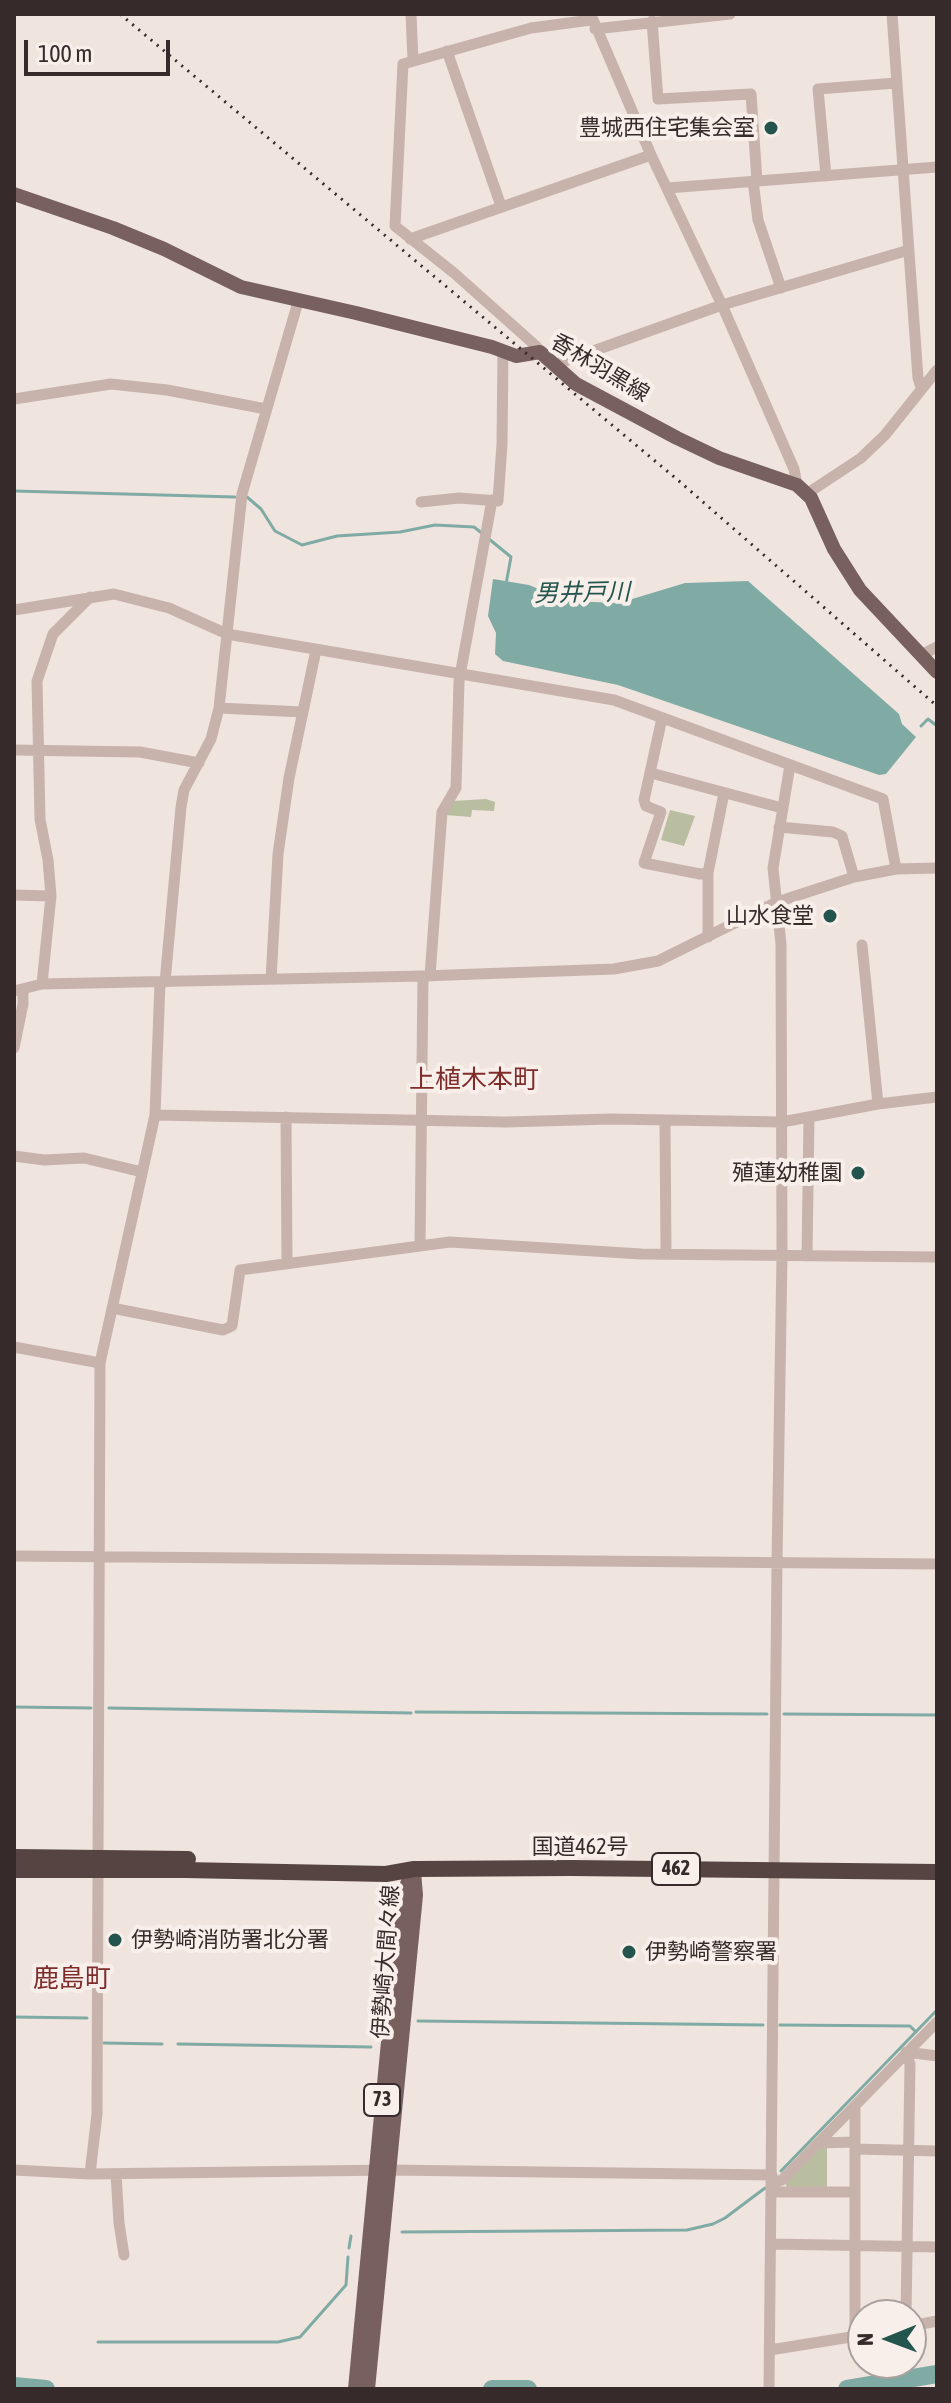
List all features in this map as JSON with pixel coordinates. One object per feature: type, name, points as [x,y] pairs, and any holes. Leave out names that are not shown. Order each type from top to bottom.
[{"type":"highway","name":"国道462号","points":[[14,1857],[184,1870],[386,1874],[414,1869],[937,1872]]},
{"type":"highway","name":"国道462号","points":[[14,1870],[98,1864]]},
{"type":"main road","name":"香林羽黒線","points":[[14,194],[113,228],[241,287],[356,313],[520,357],[540,352],[576,384],[706,452],[802,489]]},
{"type":"main road","points":[[802,489],[851,577],[869,601],[937,672]]},
{"type":"main road","name":"伊勢崎大間々線","points":[[355,2389],[367,2333],[416,1895],[414,1869]]},
{"type":"main road","name":"伊勢崎大間々線","points":[[367,2333],[368,2389]]},
{"type":"street","points":[[411,14],[413,60]]},
{"type":"street","points":[[540,352],[454,273],[395,226],[403,64],[531,28],[592,21],[652,21],[730,14]]},
{"type":"street","points":[[892,14],[921,387]]},
{"type":"street","points":[[592,21],[802,489],[861,458],[885,435],[937,370]]},
{"type":"street","points":[[652,21],[658,99],[751,94],[758,220],[781,288]]},
{"type":"street","points":[[447,51],[501,206]]},
{"type":"street","points":[[826,176],[818,89],[896,83]]},
{"type":"street","points":[[410,239],[651,155]]},
{"type":"street","points":[[668,188],[937,167]]},
{"type":"street","points":[[554,365],[722,305],[909,250]]},
{"type":"street","points":[[90,2174],[97,2114],[100,1363],[155,1115],[163,982],[184,790],[211,739],[219,708],[242,494],[298,302]]},
{"type":"street","points":[[421,502],[459,498],[498,501],[503,351]]},
{"type":"street","points":[[14,399],[111,384],[167,390],[266,409]]},
{"type":"street","points":[[420,1246],[426,976],[442,812],[456,788],[461,673],[492,500]]},
{"type":"street","points":[[14,610],[114,594],[169,608],[227,634],[614,700],[883,799],[896,869]]},
{"type":"street","points":[[42,984],[51,896],[40,819],[37,681],[53,634],[91,596]]},
{"type":"street","points":[[921,655],[937,647]]},
{"type":"street","points":[[271,979],[278,854],[289,778],[316,650]]},
{"type":"street","points":[[219,708],[303,712]]},
{"type":"street","points":[[662,718],[644,800],[646,806],[661,812],[644,863],[708,873]]},
{"type":"street","points":[[14,750],[140,752],[199,763]]},
{"type":"street","points":[[769,2389],[782,1255],[781,944],[773,868],[790,765]]},
{"type":"street","points":[[651,773],[782,808]]},
{"type":"street","points":[[708,937],[708,873],[724,793]]},
{"type":"street","points":[[779,827],[833,832],[842,836],[854,877]]},
{"type":"street","points":[[14,1048],[23,1004],[18,990],[42,984],[614,969],[658,961],[777,902],[854,877],[896,869],[937,868]]},
{"type":"street","points":[[14,895],[51,896]]},
{"type":"street","points":[[862,945],[878,1104]]},
{"type":"street","points":[[155,1115],[506,1122],[782,1122],[878,1104],[937,1097]]},
{"type":"street","points":[[286,1117],[287,1264]]},
{"type":"street","points":[[807,1256],[809,1117]]},
{"type":"street","points":[[665,1120],[666,1254]]},
{"type":"street","points":[[14,1156],[44,1160],[84,1158],[142,1172]]},
{"type":"street","points":[[112,1308],[223,1330],[232,1326],[240,1270],[450,1242],[666,1254],[937,1257]]},
{"type":"street","points":[[14,1347],[100,1363]]},
{"type":"street","points":[[14,1556],[937,1564]]},
{"type":"street","points":[[772,2183],[782,2180],[937,2022]]},
{"type":"street","points":[[906,2052],[937,2056]]},
{"type":"street","points":[[906,2052],[910,2064],[906,2299]]},
{"type":"street","points":[[855,2106],[858,2299]]},
{"type":"street","points":[[819,2143],[937,2151]]},
{"type":"street","points":[[14,2170],[90,2174],[383,2170],[772,2183],[855,2192]]},
{"type":"street","points":[[116,2174],[124,2255]]},
{"type":"street","points":[[772,2244],[937,2247]]},
{"type":"street","points":[[770,2355],[847,2339]]},
{"type":"green space","points":[[486,799],[495,802],[494,811],[472,810],[471,817],[445,815],[453,801]]},
{"type":"green space","points":[[670,810],[695,816],[684,846],[661,840]]},
{"type":"green space","points":[[821,2145],[827,2145],[827,2188],[788,2189],[785,2183]]},
{"type":"water","points":[[493,579],[529,585],[567,601],[619,603],[685,583],[748,581],[899,714],[902,724],[916,737],[886,774],[879,775],[618,685],[503,661],[495,654],[496,633],[488,616]]},
{"type":"waterway","name":"男井戸川","points":[[14,491],[235,497]]},
{"type":"waterway","name":"男井戸川","points":[[247,497],[261,509],[275,531],[302,545],[337,536],[400,532],[435,525],[474,527],[483,534]]},
{"type":"waterway","name":"男井戸川","points":[[489,539],[511,557],[506,584]]},
{"type":"waterway","name":"男井戸川","points":[[921,726],[928,719],[937,726]]},
{"type":"waterway","points":[[14,1707],[91,1708]]},
{"type":"waterway","points":[[109,1708],[411,1713]]},
{"type":"waterway","points":[[416,1712],[767,1714]]},
{"type":"waterway","points":[[784,1714],[937,1715]]},
{"type":"waterway","points":[[781,2171],[937,2010]]},
{"type":"waterway","points":[[14,2017],[87,2018]]},
{"type":"waterway","points":[[418,2021],[763,2025]]},
{"type":"waterway","points":[[780,2025],[910,2026],[916,2032]]},
{"type":"waterway","points":[[104,2043],[162,2044]]},
{"type":"waterway","points":[[178,2044],[371,2047]]},
{"type":"waterway","points":[[402,2232],[687,2230],[725,2218],[765,2188]]},
{"type":"waterway","points":[[349,2248],[351,2236]]},
{"type":"waterway","points":[[98,2342],[278,2342],[300,2337],[346,2285],[348,2257]]},
{"type":"waterway","points":[[847,2389],[937,2374]]},
{"type":"waterway","points":[[14,2386],[46,2389]]},
{"type":"waterway","points":[[492,2389],[528,2389]]},
{"type":"railway","points":[[120,14],[679,481],[937,706]]},
{"type":"place","name":"豊城西住宅集会室","points":[[771,128]]},
{"type":"place","name":"山水食堂","points":[[830,916]]},
{"type":"place","name":"殖蓮幼稚園","points":[[858,1173]]},
{"type":"place","name":"伊勢崎消防署北分署","points":[[115,1940]]},
{"type":"place","name":"伊勢崎警察署","points":[[629,1952]]},
{"type":"district","name":"上植木本町","points":[[474,1080]]},
{"type":"district","name":"鹿島町","points":[[72,1979]]}]
